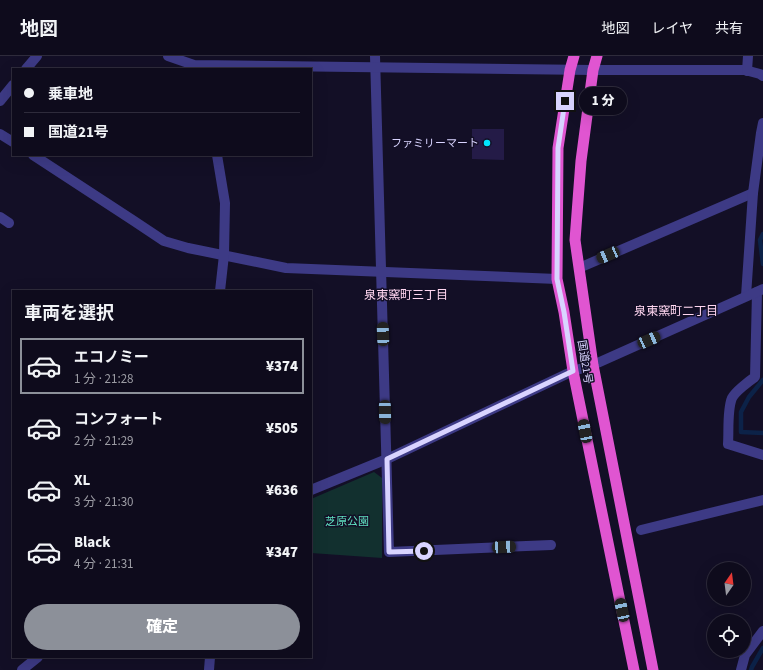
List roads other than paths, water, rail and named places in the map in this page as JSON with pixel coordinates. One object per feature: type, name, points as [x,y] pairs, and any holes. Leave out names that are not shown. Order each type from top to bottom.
[{"type":"highway","name":"国道21号","points":[[574,56],[570,70],[558,148],[557,279],[564,312],[573,371],[634,670]]},
{"type":"highway","name":"国道21号","points":[[597,56],[593,70],[581,161],[575,240],[593,365],[654,670]]},
{"type":"street","points":[[27,68],[37,56]]},
{"type":"street","points":[[168,56],[194,63],[570,70],[747,71],[763,76]]},
{"type":"street","points":[[375,56],[389,552],[551,545]]},
{"type":"street","points":[[747,71],[748,57]]},
{"type":"street","points":[[0,101],[12,86]]},
{"type":"street","points":[[746,296],[753,193],[763,123]]},
{"type":"street","points":[[0,134],[12,141]]},
{"type":"street","points":[[35,156],[164,241],[188,248],[286,268],[557,279]]},
{"type":"street","points":[[217,156],[226,203],[224,255],[220,290]]},
{"type":"street","points":[[579,268],[753,193]]},
{"type":"street","points":[[0,217],[9,223]]},
{"type":"street","points":[[312,490],[387,459],[573,371],[593,365],[760,290],[755,377],[733,397],[729,415],[728,444],[763,456]]},
{"type":"street","points":[[641,530],[763,500]]},
{"type":"street","points":[[741,670],[745,655],[763,631]]},
{"type":"street","points":[[22,670],[37,658]]},
{"type":"street","points":[[209,670],[210,658]]},
{"type":"waterway","points":[[763,234],[760,240],[763,264]]},
{"type":"waterway","points":[[763,380],[749,397],[741,412],[741,432],[763,433]]},
{"type":"waterway","points":[[751,670],[763,648]]},
{"type":"place","name":"ファミリーマート","points":[[487,143]]},
{"type":"district","name":"泉東窯町三丁目","points":[[406,295]]},
{"type":"district","name":"泉東窯町二丁目","points":[[676,311]]},
{"type":"park label","name":"芝原公園","points":[[347,521]]}]
